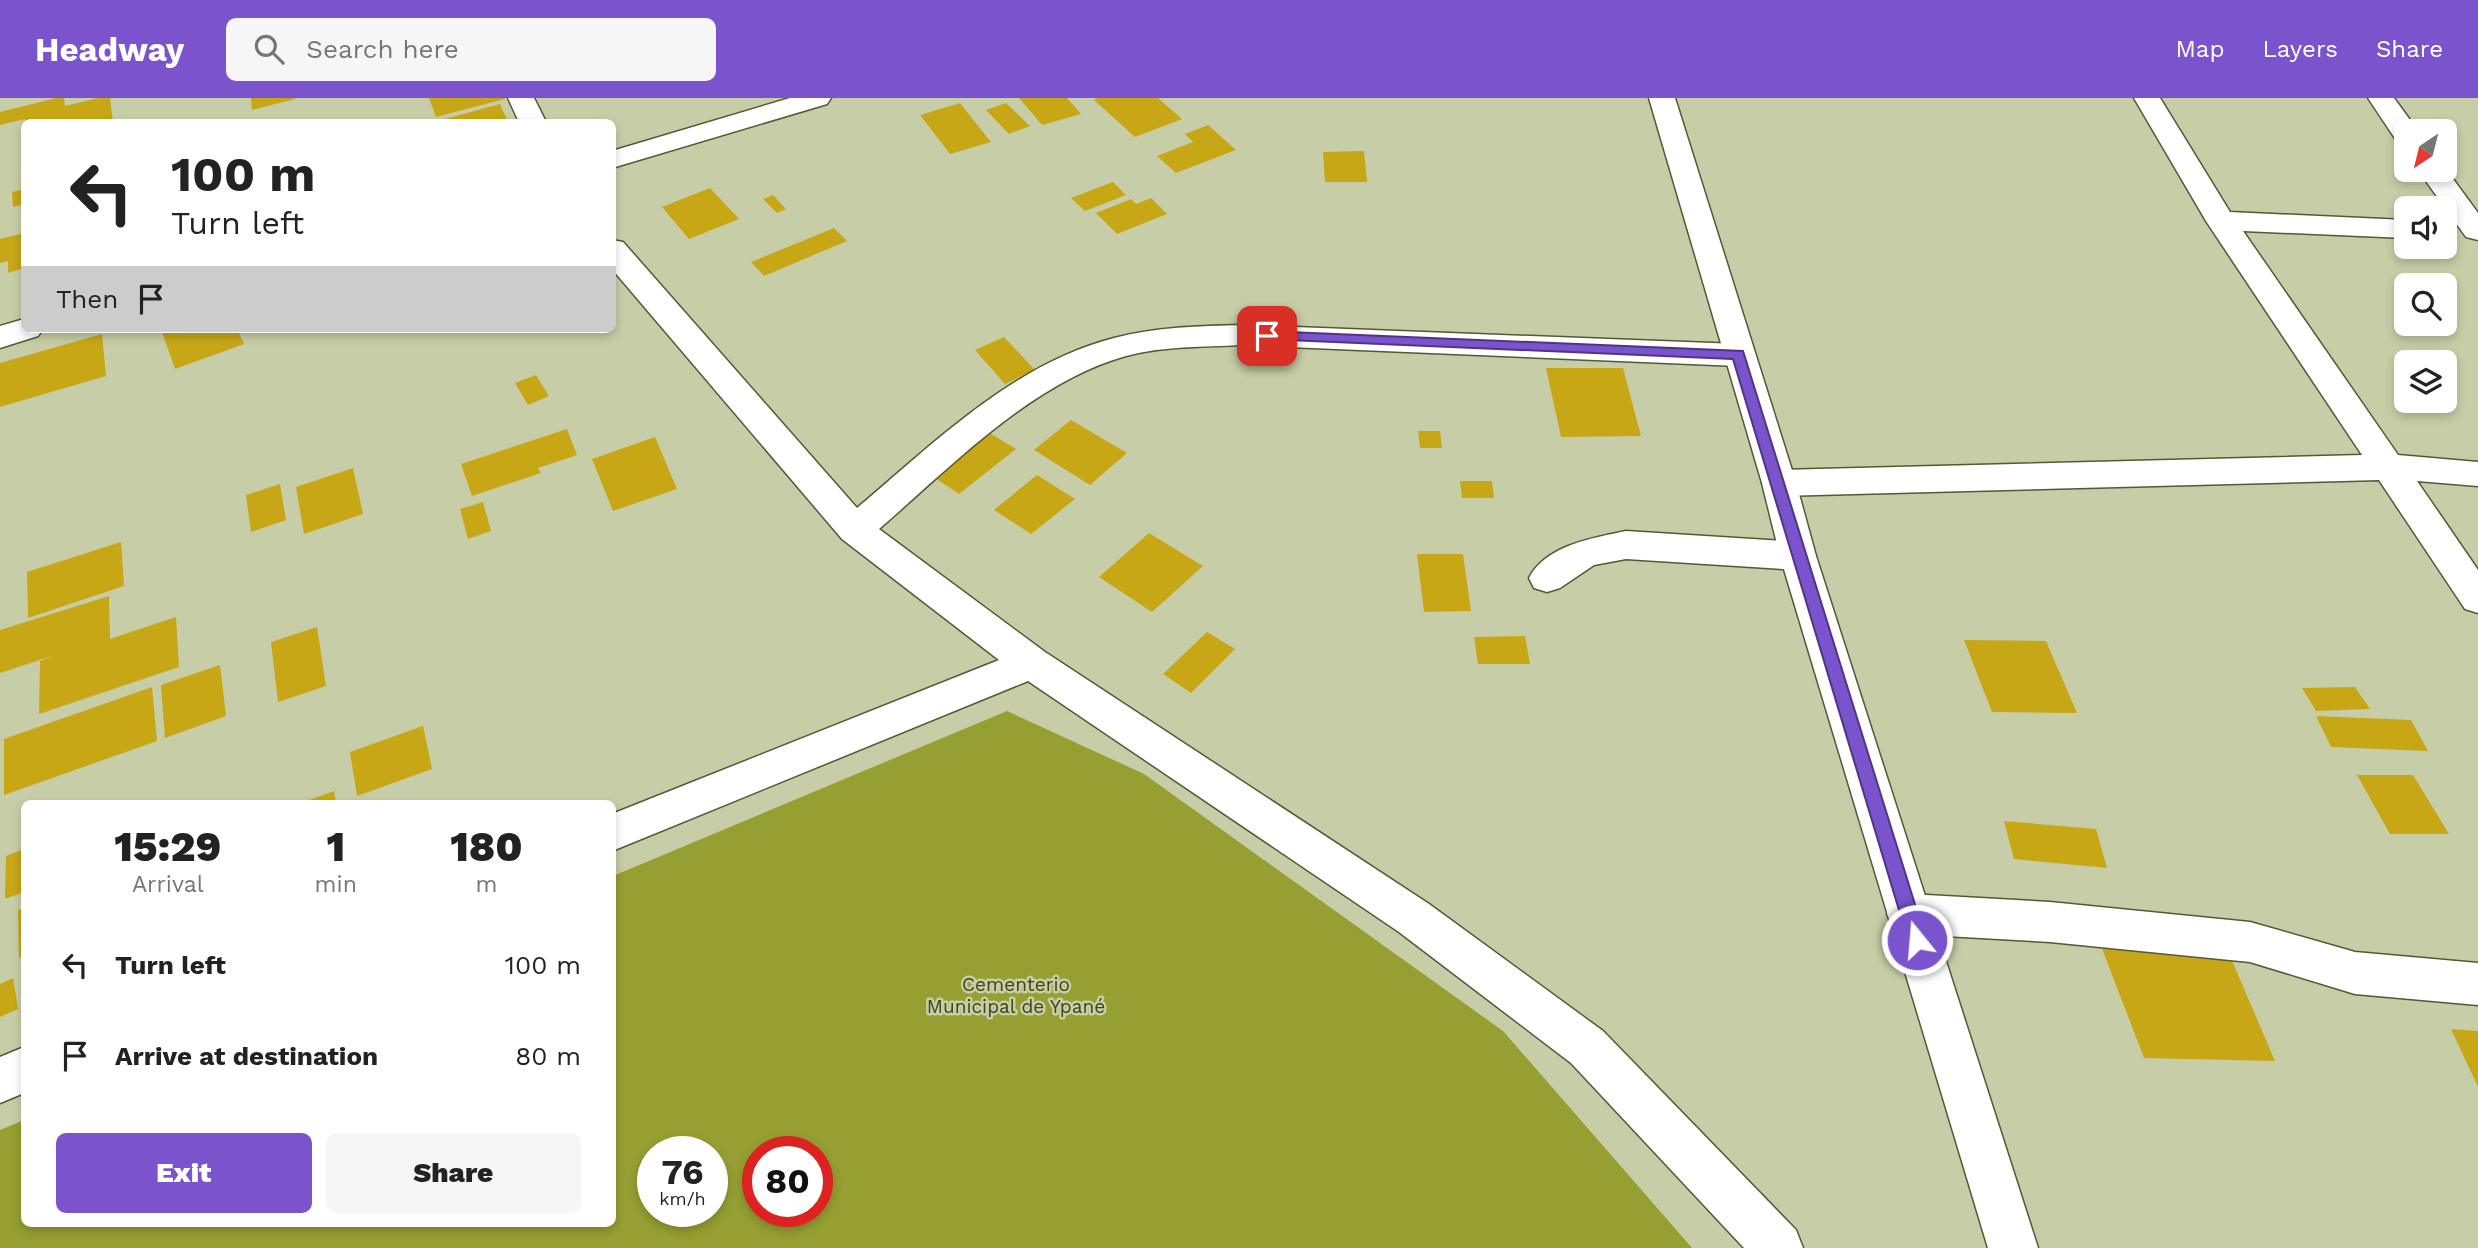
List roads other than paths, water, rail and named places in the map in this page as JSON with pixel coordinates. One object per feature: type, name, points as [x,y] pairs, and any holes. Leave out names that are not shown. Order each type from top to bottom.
[{"type":"main road","points":[[521,98],[531,119]]},
{"type":"main road","points":[[616,159],[818,98]]},
{"type":"main road","points":[[1662,98],[1779,483],[1798,556],[2013,1248]]},
{"type":"main road","points":[[2147,98],[2221,221],[2478,599]]},
{"type":"main road","points":[[2381,98],[2396,119]]},
{"type":"main road","points":[[2441,182],[2477,231]]},
{"type":"main road","points":[[2221,221],[2394,228]]},
{"type":"main road","points":[[2457,230],[2477,231]]},
{"type":"main road","points":[[616,254],[855,530],[1031,663],[1414,918],[1587,1048],[1778,1248]]},
{"type":"main road","points":[[0,337],[21,331]]},
{"type":"main road","points":[[855,530],[1004,404],[1060,372],[1115,348],[1179,338],[1242,335],[1738,355]]},
{"type":"main road","points":[[1779,483],[2390,467],[2478,474]]},
{"type":"main road","points":[[1547,578],[1584,554],[1626,545],[1798,556]]},
{"type":"main road","points":[[616,830],[1031,663]]},
{"type":"main road","points":[[1909,914],[2050,922],[2250,942],[2356,973],[2478,984]]},
{"type":"main road","points":[[0,1080],[21,1071]]},
{"type":"park label","name":"Cementerio Municipal de Ypané","points":[[1016,995]]}]
